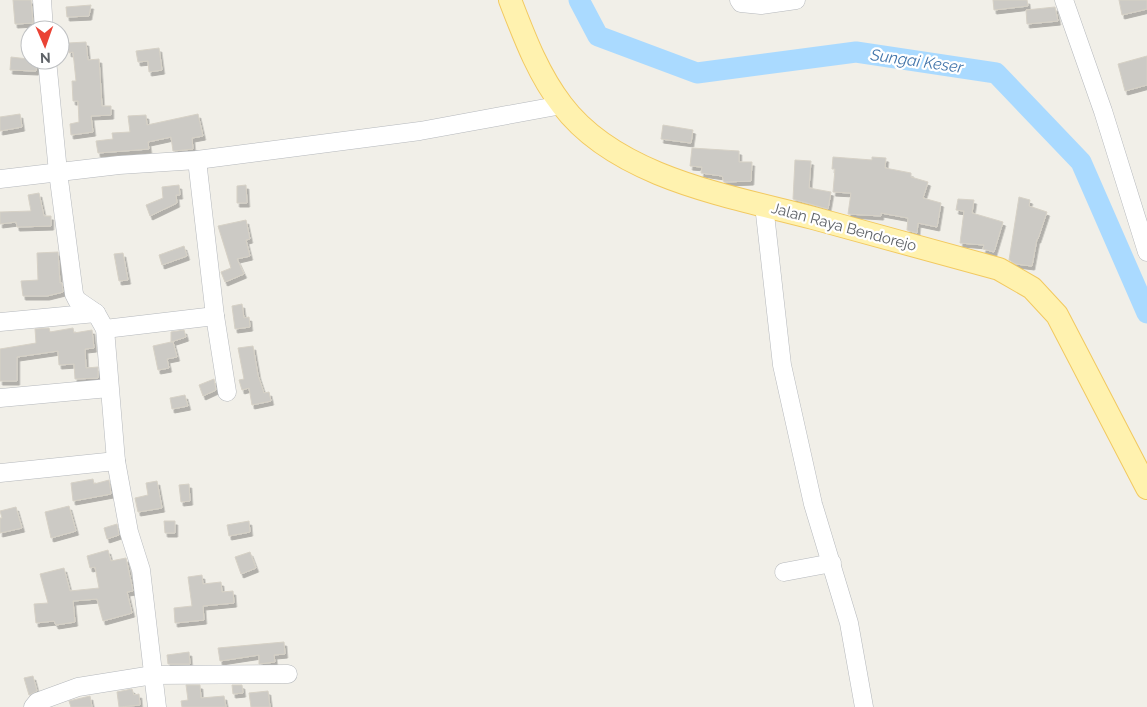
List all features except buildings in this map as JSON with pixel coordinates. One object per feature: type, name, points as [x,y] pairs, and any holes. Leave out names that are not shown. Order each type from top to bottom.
[{"type":"main road","name":"Jalan Raya Bendorejo","points":[[510,0],[530,51],[562,105],[586,130],[622,156],[674,180],[999,269],[1032,288],[1057,315],[1147,488]]},
{"type":"street","points":[[42,0],[43,20]]},
{"type":"street","points":[[738,0],[741,3],[750,5],[796,0]]},
{"type":"street","points":[[1064,0],[1103,111],[1147,252]]},
{"type":"street","points":[[48,70],[58,172],[74,294],[77,300],[96,313],[105,329],[116,461],[129,532],[141,570],[157,707]]},
{"type":"street","points":[[0,178],[119,165],[197,160],[420,131],[562,105]]},
{"type":"street","points":[[197,160],[215,316],[227,392]]},
{"type":"street","points":[[764,205],[782,365],[811,494],[849,623],[864,707]]},
{"type":"street","points":[[0,322],[96,313]]},
{"type":"street","points":[[105,329],[215,316]]},
{"type":"street","points":[[0,398],[109,388]]},
{"type":"street","points":[[0,473],[116,461]]},
{"type":"street","points":[[784,572],[832,563]]},
{"type":"street","points":[[33,707],[37,702],[78,686],[153,675],[288,674]]},
{"type":"waterway","name":"Sungai Keser","points":[[579,0],[598,36],[697,73],[856,52],[996,73],[1081,162],[1147,313]]}]
